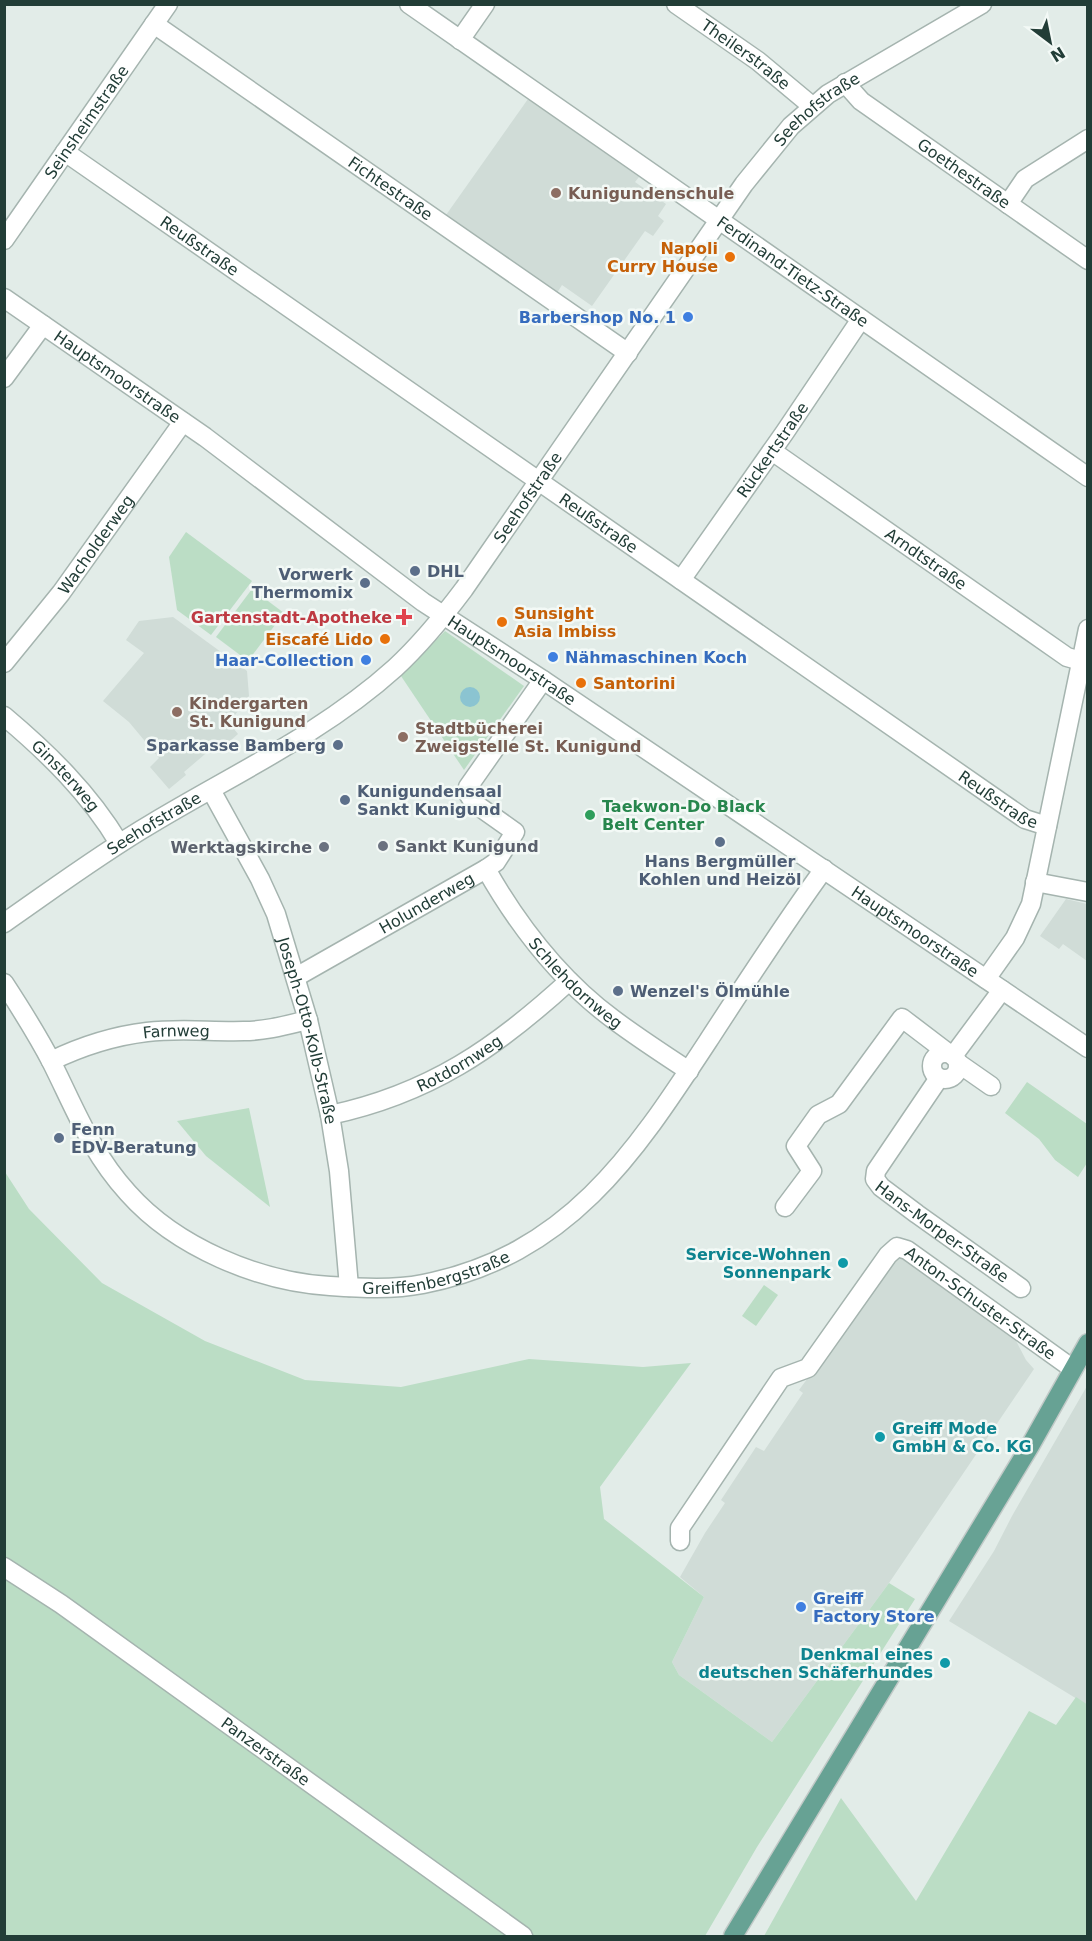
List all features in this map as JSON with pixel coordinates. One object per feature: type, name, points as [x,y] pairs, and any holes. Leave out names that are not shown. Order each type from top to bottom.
[{"type":"main road","points":[[733,1936],[934,1605],[1088,1343]]},
{"type":"street","name":"Seinsheimstraße","points":[[4,240],[168,4]]},
{"type":"street","name":"Ferdinand-Tietz-Straße","points":[[409,4],[1088,477]]},
{"type":"street","points":[[460,40],[485,4]]},
{"type":"street","name":"Theilerstraße","points":[[676,4],[758,61],[812,106]]},
{"type":"street","name":"Seehofstraße","points":[[4,923],[65,878],[119,843],[307,734],[357,700],[396,667],[444,616],[718,221],[774,145],[812,106],[845,83],[981,4]]},
{"type":"street","name":"Fichtestraße","points":[[154,24],[628,353]]},
{"type":"street","name":"Goethestraße","points":[[845,83],[861,101],[1088,260]]},
{"type":"street","points":[[1008,204],[1025,179],[1088,139]]},
{"type":"street","name":"Reußstraße","points":[[65,152],[1025,819],[1047,826]]},
{"type":"street","name":"Hauptsmoorstraße","points":[[4,298],[183,422],[444,616],[543,680],[1088,1048]]},
{"type":"street","name":"Rückertstraße","points":[[681,580],[861,320]]},
{"type":"street","points":[[4,378],[43,324]]},
{"type":"street","name":"Wacholderweg","points":[[4,663],[60,593],[183,422]]},
{"type":"street","name":"Arndtstraße","points":[[772,451],[1067,657],[1081,661]]},
{"type":"street","points":[[986,979],[1008,949],[1022,925],[1030,904],[1088,629]]},
{"type":"street","name":"Holunderweg","points":[[296,977],[496,862],[515,832],[474,803],[467,792],[468,787],[543,680]]},
{"type":"street","name":"Ginsterweg","points":[[4,716],[40,746],[69,776],[108,825],[119,843]]},
{"type":"street","name":"Joseph-Otto-Kolb-Straße","points":[[211,790],[260,879],[276,914],[308,1020],[330,1115],[339,1171],[349,1287]]},
{"type":"street","name":"Schlehdornweg","points":[[486,869],[539,948],[569,981],[612,1019],[689,1071]]},
{"type":"street","name":"Greiffenbergstraße","points":[[4,983],[51,1061],[91,1144],[130,1196],[171,1230],[211,1253],[242,1267],[294,1282],[349,1287],[420,1285],[479,1268],[507,1255],[552,1229],[596,1192],[624,1162],[689,1071],[787,920],[824,869]]},
{"type":"street","points":[[1035,882],[1088,892]]},
{"type":"street","name":"Rotdornweg","points":[[330,1115],[373,1104],[439,1077],[497,1042],[569,981]]},
{"type":"street","name":"Hans-Morper-Straße","points":[[1002,990],[953,1057],[939,1055],[932,1065],[933,1071],[939,1078],[876,1171],[875,1179],[881,1187],[917,1214],[1021,1288]]},
{"type":"street","points":[[785,1207],[812,1171],[796,1146],[818,1115],[839,1104],[902,1018],[992,1086]]},
{"type":"street","name":"Farnweg","points":[[51,1061],[89,1045],[130,1035],[170,1031],[268,1029],[308,1020]]},
{"type":"street","name":"Anton-Schuster-Straße","points":[[680,1541],[680,1528],[782,1378],[808,1368],[888,1255],[897,1247],[907,1250],[1073,1369]]},
{"type":"street","name":"Panzerstraße","points":[[4,1568],[71,1611],[523,1936]]},
{"type":"shaded area","name":"Kunigundenschule","points":[[528,99],[639,177],[635,182],[666,204],[658,216],[664,221],[653,236],[645,231],[592,306],[562,285],[557,293],[446,215]]},
{"type":"shaded area","name":"Kindergarten St. Kunigund","points":[[173,617],[247,671],[249,696],[229,723],[238,734],[222,748],[218,743],[184,772],[186,775],[169,789],[150,767],[159,758],[129,722],[103,701],[144,653],[126,640],[139,621]]},
{"type":"shaded area","points":[[1066,899],[1087,904],[1087,961],[1063,944],[1059,949],[1040,936]]},
{"type":"shaded area","points":[[899,1254],[1014,1337],[1026,1360],[1034,1369],[889,1583],[772,1742],[679,1675],[672,1662],[704,1597],[680,1577],[725,1503],[721,1500],[756,1447],[764,1451],[803,1393],[799,1390]]},
{"type":"shaded area","points":[[1087,1386],[1087,1705],[949,1621],[994,1551]]},
{"type":"green space","points":[[186,532],[252,581],[211,635],[177,610],[169,557]]},
{"type":"green space","points":[[252,589],[284,613],[248,661],[216,637]]},
{"type":"green space","points":[[445,631],[524,686],[464,770],[401,676]]},
{"type":"green space","points":[[1027,1082],[1087,1124],[1087,1163],[1078,1177],[1055,1160],[1039,1139],[1005,1113]]},
{"type":"green space","points":[[249,1108],[270,1207],[206,1156],[177,1121]]},
{"type":"green space","points":[[5,1172],[29,1209],[102,1283],[205,1341],[305,1380],[401,1387],[529,1359],[643,1367],[691,1363],[600,1487],[604,1519],[704,1597],[672,1662],[679,1675],[772,1742],[889,1583],[915,1599],[757,1847],[705,1936],[5,1936]]},
{"type":"green space","points":[[764,1285],[778,1295],[756,1326],[742,1316]]},
{"type":"green space","points":[[1076,1697],[1088,1705],[1087,1936],[764,1936],[841,1798],[916,1901],[1029,1711],[1056,1725]]},
{"type":"water","points":[[470,687],[477,690],[480,697],[477,704],[470,707],[463,704],[460,697],[463,690]]},
{"type":"place","name":"Kunigundenschule","points":[[556,193]]},
{"type":"place","name":"Napoli Curry House","points":[[730,257]]},
{"type":"place","name":"Barbershop No. 1","points":[[688,317]]},
{"type":"place","name":"DHL","points":[[415,571]]},
{"type":"place","name":"Vorwerk Thermomix","points":[[365,583]]},
{"type":"place","name":"Gartenstadt-Apotheke","points":[[404,617]]},
{"type":"place","name":"Sunsight Asia Imbiss","points":[[502,622]]},
{"type":"place","name":"Eiscafé Lido","points":[[385,639]]},
{"type":"place","name":"Nähmaschinen Koch","points":[[553,657]]},
{"type":"place","name":"Haar-Collection","points":[[366,660]]},
{"type":"place","name":"Santorini","points":[[581,683]]},
{"type":"place","name":"Kindergarten St. Kunigund","points":[[177,712]]},
{"type":"place","name":"Stadtbücherei Zweigstelle St. Kunigund","points":[[403,737]]},
{"type":"place","name":"Sparkasse Bamberg","points":[[338,745]]},
{"type":"place","name":"Kunigundensaal Sankt Kunigund","points":[[345,800]]},
{"type":"place","name":"Taekwon-Do Black Belt Center","points":[[590,815]]},
{"type":"place","name":"Hans Bergmüller Kohlen und Heizöl","points":[[720,842]]},
{"type":"place","name":"Sankt Kunigund","points":[[383,846]]},
{"type":"place","name":"Werktagskirche","points":[[324,847]]},
{"type":"place","name":"Wenzel's Ölmühle","points":[[618,991]]},
{"type":"place","name":"Fenn EDV-Beratung","points":[[59,1138]]},
{"type":"place","name":"Service-Wohnen Sonnenpark","points":[[843,1263]]},
{"type":"place","name":"Greiff Mode GmbH & Co. KG","points":[[880,1437]]},
{"type":"place","name":"Greiff Factory Store","points":[[801,1607]]},
{"type":"place","name":"Denkmal eines deutschen Schäferhundes","points":[[945,1663]]}]
